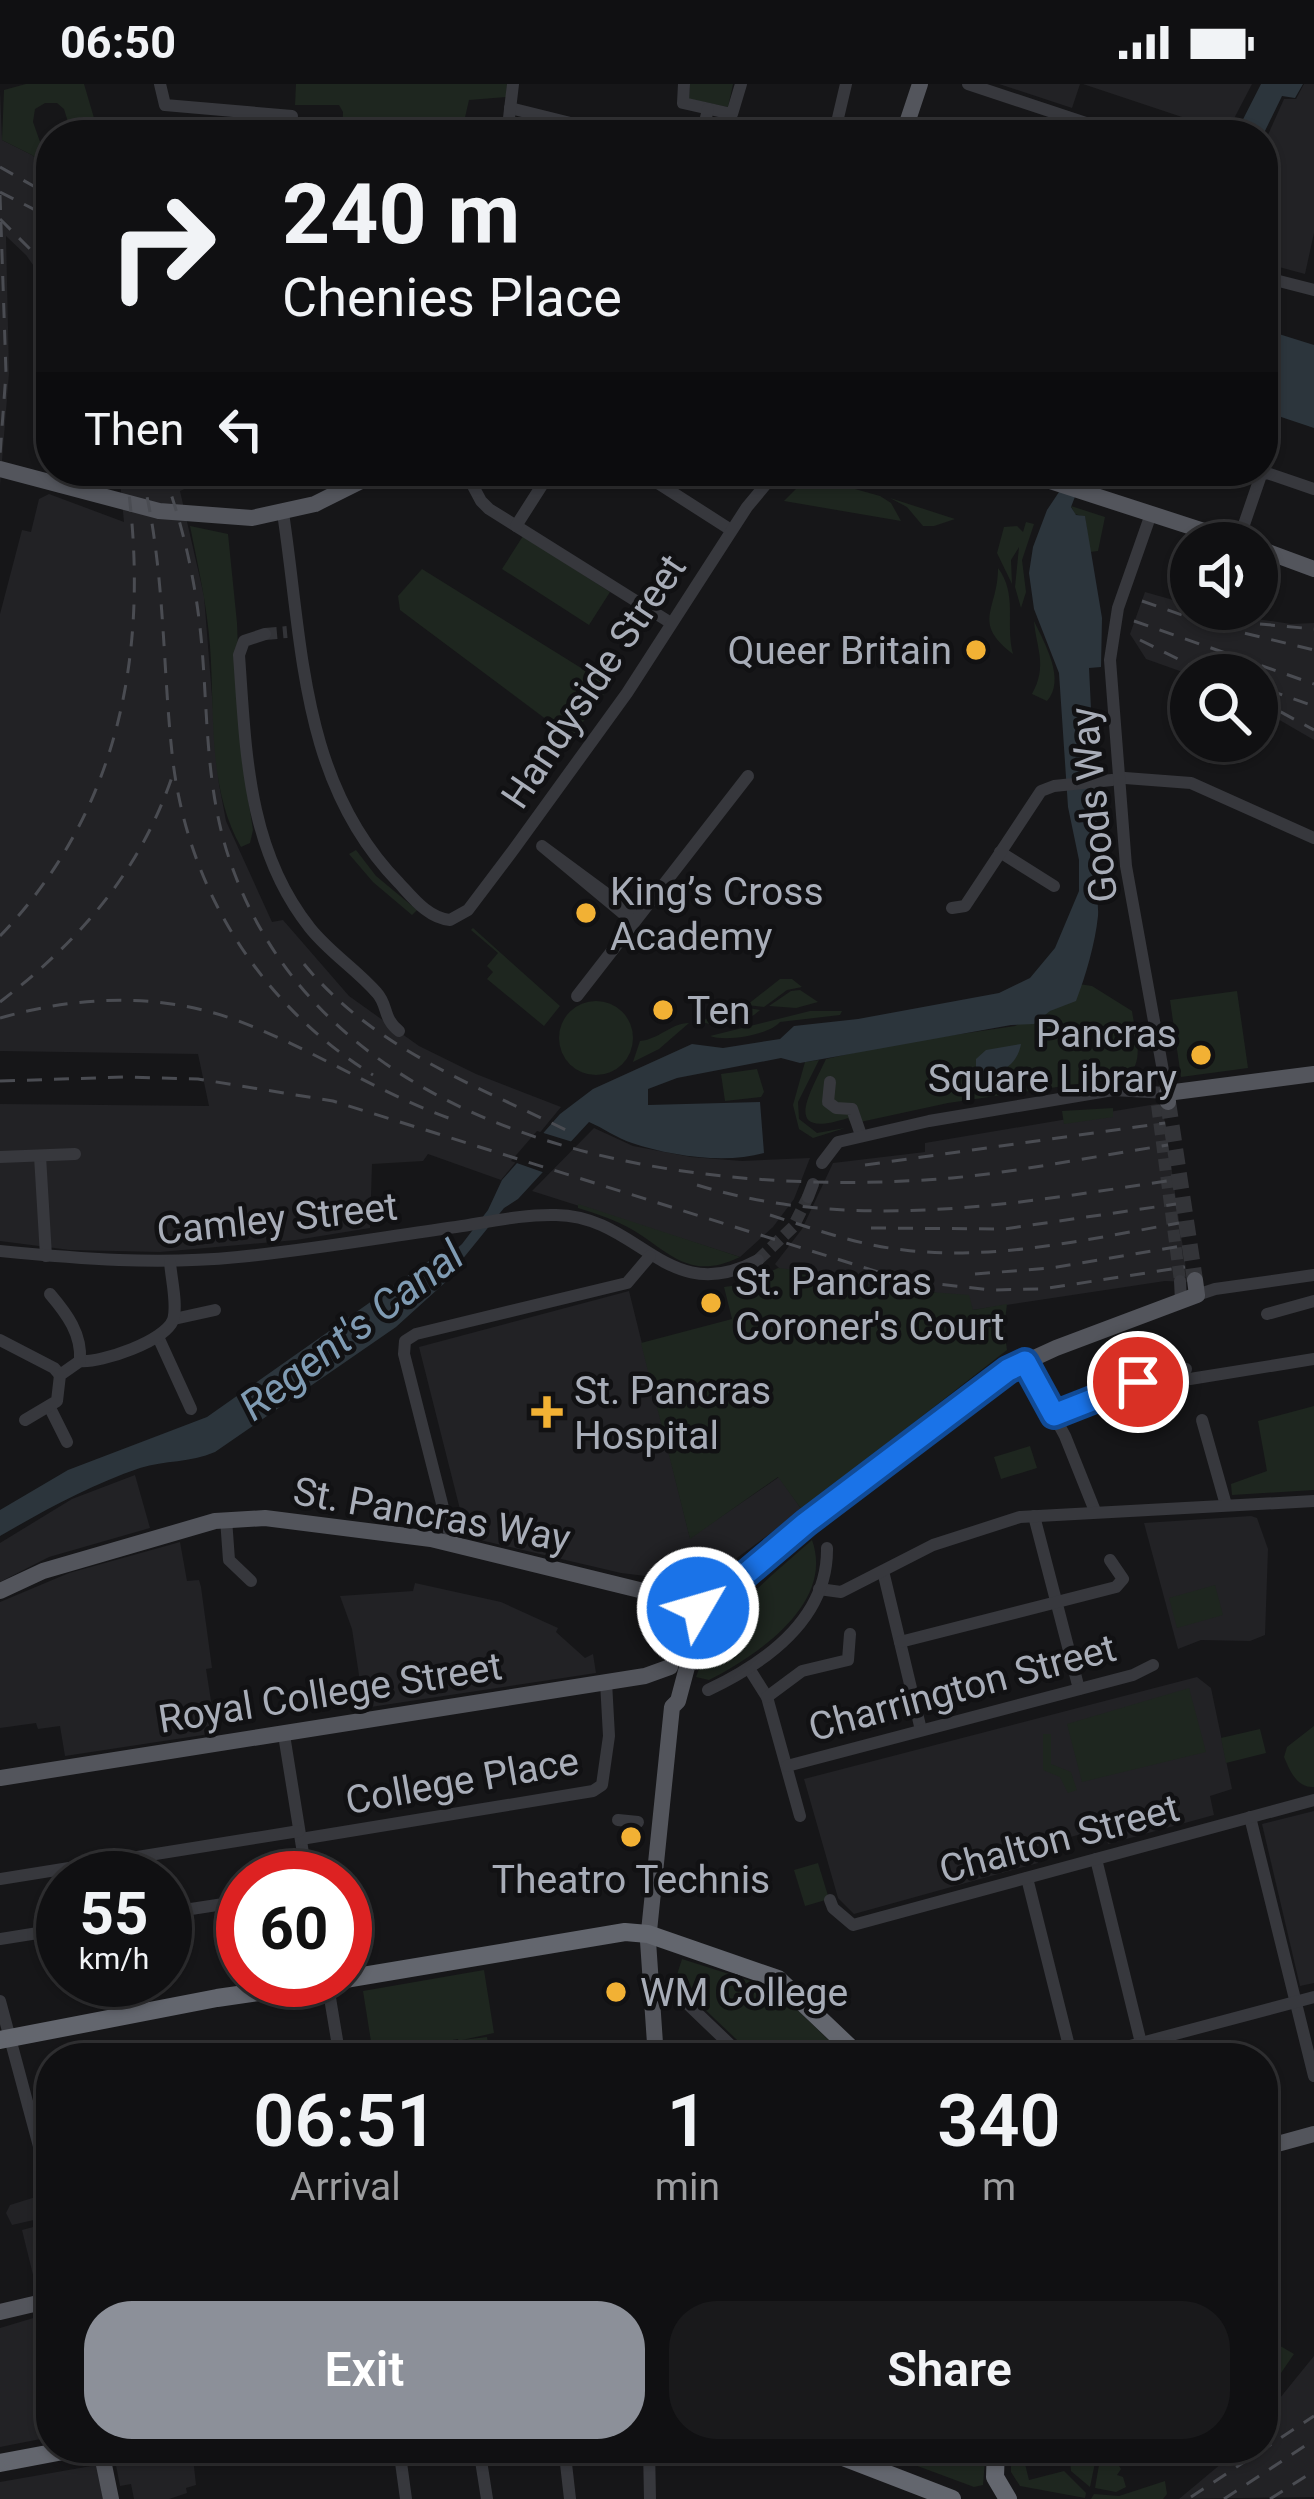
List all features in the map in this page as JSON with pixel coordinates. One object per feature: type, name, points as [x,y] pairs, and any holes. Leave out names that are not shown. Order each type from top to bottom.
[{"type":"highway","points":[[372,1974],[625,1932],[648,1934],[778,1979],[845,2043]]},
{"type":"highway","points":[[5,2038],[216,1998]]},
{"type":"highway","points":[[0,2464],[36,2457]]},
{"type":"highway","points":[[859,2463],[952,2499]]},
{"type":"highway","points":[[996,2463],[997,2494]]},
{"type":"main road","points":[[908,120],[920,84]]},
{"type":"main road","points":[[0,469],[36,478]]},
{"type":"main road","points":[[66,486],[172,513],[252,518],[283,513],[351,486]]},
{"type":"main road","points":[[1066,486],[1176,522]]},
{"type":"main road","points":[[1278,556],[1314,569]]},
{"type":"main road","points":[[1162,1098],[1314,1075]]},
{"type":"main road","points":[[672,1707],[668,1702],[673,1662],[689,1620],[859,1482],[987,1384],[1025,1362],[1189,1289]]},
{"type":"main road","name":"St. Pancras Way","points":[[0,1592],[43,1571],[226,1520],[310,1522],[452,1543],[706,1610]]},
{"type":"main road","points":[[655,2043],[648,1934],[672,1707],[678,1701],[706,1610]]},
{"type":"main road","points":[[673,1662],[694,1641]]},
{"type":"main road","name":"Royal College Street","points":[[0,1778],[606,1682],[673,1662]]},
{"type":"main road","points":[[1278,2144],[1314,2134]]},
{"type":"main road","points":[[0,2312],[36,2304]]},
{"type":"main road","points":[[104,2463],[111,2499]]},
{"type":"street","points":[[160,84],[165,105],[292,116]]},
{"type":"street","points":[[509,120],[513,84]]},
{"type":"street","points":[[684,84],[681,101],[732,114],[741,84]]},
{"type":"street","points":[[837,120],[845,84]]},
{"type":"street","points":[[968,84],[1076,120]]},
{"type":"street","points":[[510,108],[558,120]]},
{"type":"street","points":[[705,120],[708,109]]},
{"type":"street","points":[[1279,281],[1312,289],[1314,273]]},
{"type":"street","points":[[1278,477],[1314,489]]},
{"type":"street","points":[[473,486],[481,501],[510,523],[671,623]]},
{"type":"street","points":[[510,523],[539,486]]},
{"type":"street","points":[[662,486],[731,530]]},
{"type":"street","name":"Handyside Street","points":[[283,513],[293,631],[313,728],[345,812],[376,859],[409,893],[434,916],[453,920],[469,910],[627,693],[731,530],[765,486]]},
{"type":"street","points":[[1246,522],[1258,486]]},
{"type":"street","name":"Goods Way","points":[[1151,514],[1114,620],[1111,679],[1126,866],[1162,1098]]},
{"type":"street","points":[[265,634],[244,641],[238,655],[250,780],[261,837],[276,875],[305,923],[380,996],[387,1020],[398,1031]]},
{"type":"street","points":[[578,996],[748,776]]},
{"type":"street","points":[[952,908],[964,908],[1036,796],[1059,785],[1113,780],[1191,783],[1314,838]]},
{"type":"street","points":[[525,833],[626,916],[636,919]]},
{"type":"street","points":[[1000,852],[1054,886]]},
{"type":"street","points":[[830,1082],[827,1102],[852,1109],[861,1135]]},
{"type":"street","points":[[822,1163],[834,1144],[861,1135],[1113,1090],[1147,1089],[1162,1098]]},
{"type":"street","points":[[0,1157],[75,1154]]},
{"type":"street","points":[[40,1156],[46,1256]]},
{"type":"street","name":"Camley Street","points":[[0,1251],[124,1264],[170,1262],[241,1257],[550,1214],[581,1218],[617,1231],[650,1256],[699,1276],[731,1272],[758,1260]]},
{"type":"street","points":[[452,1543],[404,1354],[405,1340],[627,1283],[650,1256]]},
{"type":"street","points":[[170,1262],[174,1319]]},
{"type":"street","points":[[1189,1289],[1314,1275]]},
{"type":"street","points":[[50,1294],[81,1344],[80,1361]]},
{"type":"street","points":[[1267,1314],[1314,1301]]},
{"type":"street","points":[[60,1375],[80,1361],[92,1362],[159,1339],[174,1319],[215,1310]]},
{"type":"street","points":[[159,1339],[191,1409]]},
{"type":"street","points":[[0,1340],[60,1375],[57,1401],[25,1420]]},
{"type":"street","points":[[1054,1415],[1173,1370],[1188,1374],[1314,1360]]},
{"type":"street","points":[[1025,1362],[1054,1415],[1095,1511]]},
{"type":"street","points":[[49,1406],[67,1442]]},
{"type":"street","points":[[1202,1420],[1226,1505]]},
{"type":"street","points":[[819,1589],[841,1592],[933,1545],[1007,1520],[1314,1501]]},
{"type":"street","points":[[1034,1516],[1078,1689]]},
{"type":"street","points":[[226,1520],[229,1561],[251,1581]]},
{"type":"street","points":[[708,1690],[750,1670],[786,1642],[819,1589],[827,1548]]},
{"type":"street","points":[[900,1642],[1116,1587],[1123,1579],[1111,1560]]},
{"type":"street","points":[[883,1571],[921,1730]]},
{"type":"street","points":[[767,1696],[802,1671],[848,1660],[850,1634]]},
{"type":"street","name":"Charrington Street","points":[[787,1766],[1133,1675],[1153,1665]]},
{"type":"street","points":[[750,1670],[767,1696],[800,1816]]},
{"type":"street","name":"College Place","points":[[0,1879],[592,1791],[602,1785],[607,1767],[606,1682]]},
{"type":"street","points":[[284,1736],[303,1851]]},
{"type":"street","name":"Chalton Street","points":[[830,1900],[832,1908],[853,1925],[1314,1800]]},
{"type":"street","points":[[1250,1817],[1314,2076]]},
{"type":"street","points":[[618,1820],[638,1822]]},
{"type":"street","points":[[1096,1859],[1141,2043],[1314,1997]]},
{"type":"street","points":[[1027,1878],[1068,2043]]},
{"type":"street","points":[[0,1939],[36,1933]]},
{"type":"street","points":[[651,1995],[671,1989],[728,2043]]},
{"type":"street","points":[[0,2001],[5,2038],[36,2141]]},
{"type":"street","points":[[337,2007],[339,2043]]},
{"type":"street","points":[[400,2463],[402,2493]]},
{"type":"street","points":[[481,2463],[487,2499]]},
{"type":"street","points":[[566,2463],[570,2499]]},
{"type":"street","points":[[649,2463],[650,2499]]},
{"type":"shaded area","points":[[26,84],[84,84],[95,120],[67,120],[57,103],[35,109],[36,158],[2,140],[4,90]]},
{"type":"shaded area","points":[[296,84],[507,84],[506,97],[469,100],[464,120],[343,120],[339,105],[295,105]]},
{"type":"shaded area","points":[[690,84],[733,84],[728,107],[689,99]]},
{"type":"shaded area","points":[[999,84],[1080,84],[1072,108]]},
{"type":"shaded area","points":[[1083,84],[1252,84],[1233,120],[1191,120]]},
{"type":"shaded area","points":[[1304,84],[1314,84],[1314,233],[1305,274],[1278,270],[1275,120],[1284,99],[1296,99]]},
{"type":"shaded area","points":[[0,91],[2,140],[36,158],[36,269],[6,236],[9,373],[0,486]]},
{"type":"shaded area","points":[[120,486],[191,486],[180,491],[204,596],[219,784],[226,821],[272,922],[283,920],[349,996],[419,1046],[561,1107],[501,1180],[428,1154],[423,1161],[372,1164],[370,1228],[296,1240],[160,1252],[70,1250],[0,1241],[0,1104],[209,1106],[198,1054],[0,1051],[0,614],[22,530],[31,532],[39,499],[49,494],[124,522]]},
{"type":"shaded area","points":[[799,486],[844,486],[880,496],[891,503],[901,521],[784,501]]},
{"type":"shaded area","points":[[890,498],[955,519],[923,526],[907,507]]},
{"type":"shaded area","points":[[1071,506],[1105,517],[1098,551],[1090,552],[1085,517],[1075,514]]},
{"type":"shaded area","points":[[1026,522],[1034,524],[1022,560],[1026,592],[1021,608],[1015,587],[1019,547],[1011,560],[1012,584],[997,553],[1004,527],[1017,526],[1023,532]]},
{"type":"shaded area","points":[[190,526],[228,534],[242,760],[253,830],[250,843],[241,847],[218,775],[209,631]]},
{"type":"shaded area","points":[[523,536],[610,592],[589,625],[502,569]]},
{"type":"shaded area","points":[[998,568],[1008,588],[1013,654],[1000,643],[990,624]]},
{"type":"shaded area","points":[[422,569],[610,686],[571,738],[400,610],[398,596]]},
{"type":"shaded area","points":[[1145,592],[1170,599],[1170,630],[1278,630],[1278,622],[1314,623],[1314,740],[1278,719],[1278,654],[1170,654],[1170,668],[1146,659],[1130,634]]},
{"type":"shaded area","points":[[1034,621],[1054,673],[1047,701],[1032,694],[1040,665]]},
{"type":"shaded area","points":[[356,850],[376,876],[417,910],[412,915],[349,854]]},
{"type":"shaded area","points":[[473,928],[560,1006],[544,1026],[487,979],[493,972],[487,966],[498,953]]},
{"type":"shaded area","points":[[780,979],[792,979],[802,987],[787,990],[764,1007],[747,1005]]},
{"type":"shaded area","points":[[1079,984],[1092,986],[1132,1011],[1137,1056],[1126,1077],[948,1103],[851,1124],[848,1118],[814,1123],[807,1118],[808,1099],[826,1059],[1015,1026],[1079,992]]},
{"type":"shaded area","points":[[800,990],[818,1002],[796,1008],[769,1006],[791,991]]},
{"type":"shaded area","points":[[1237,991],[1248,1068],[1181,1077],[1170,1000]]},
{"type":"shaded area","points":[[596,1001],[610,1003],[622,1012],[631,1024],[631,1052],[622,1064],[610,1073],[596,1075],[582,1073],[570,1064],[561,1052],[559,1038],[561,1024],[570,1012],[582,1003]]},
{"type":"shaded area","points":[[743,1007],[760,1010],[731,1025],[699,1021]]},
{"type":"shaded area","points":[[810,1011],[842,1011],[780,1022],[747,1036],[710,1036]]},
{"type":"shaded area","points":[[689,1023],[659,1049],[633,1062],[640,1041]]},
{"type":"shaded area","points":[[819,1060],[798,1102],[799,1119],[817,1133],[845,1128],[813,1138],[799,1129],[793,1105],[805,1062]]},
{"type":"shaded area","points":[[757,1069],[764,1092],[761,1097],[725,1101],[721,1074]]},
{"type":"shaded area","points":[[1162,1103],[1188,1282],[1165,1281],[973,1310],[932,1291],[879,1288],[837,1275],[781,1270],[775,1264],[802,1229],[833,1163],[925,1152],[925,1143]]},
{"type":"shaded area","points":[[1113,1108],[1113,1117],[1064,1124],[1062,1111]]},
{"type":"shaded area","points":[[594,1128],[633,1146],[691,1157],[810,1158],[794,1199],[773,1227],[740,1257],[532,1191]]},
{"type":"shaded area","points":[[578,1204],[740,1257],[708,1266],[682,1262],[627,1226],[578,1208]]},
{"type":"shaded area","points":[[778,1268],[838,1275],[879,1288],[969,1295],[973,1310],[1007,1304],[1007,1350],[802,1510],[778,1477],[690,1539],[641,1343],[732,1319],[724,1287],[745,1284]]},
{"type":"shaded area","name":"St. Pancras Hospital","points":[[629,1291],[690,1538],[779,1477],[802,1510],[703,1583],[621,1573],[467,1537],[419,1347]]},
{"type":"shaded area","points":[[1314,1406],[1314,1490],[1232,1495],[1231,1484],[1267,1471],[1258,1421]]},
{"type":"shaded area","points":[[1030,1446],[1037,1468],[1001,1479],[994,1457]]},
{"type":"shaded area","points":[[135,1475],[150,1528],[49,1557],[0,1582],[0,1543],[72,1499]]},
{"type":"shaded area","points":[[1257,1518],[1268,1549],[1265,1635],[1250,1641],[1201,1640],[1178,1649],[1144,1523]]},
{"type":"shaded area","points":[[812,1540],[816,1563],[812,1586],[787,1625],[728,1670],[709,1680],[696,1677],[730,1618]]},
{"type":"shaded area","points":[[180,1542],[187,1581],[199,1580],[201,1587],[216,1733],[65,1756],[60,1726],[38,1729],[36,1723],[0,1728],[0,1602],[69,1573]]},
{"type":"shaded area","points":[[415,1583],[501,1602],[558,1628],[556,1632],[585,1658],[593,1654],[596,1673],[364,1708],[352,1629],[340,1596],[413,1591]]},
{"type":"shaded area","points":[[1215,1585],[1223,1615],[1177,1628],[1169,1598]]},
{"type":"shaded area","points":[[1197,1677],[1211,1688],[1232,1789],[1210,1796],[1214,1815],[1108,1844],[1102,1825],[1090,1827],[1085,1833],[1034,1847],[1038,1863],[854,1914],[838,1898],[804,1779]]},
{"type":"shaded area","points":[[1189,1688],[1206,1752],[1082,1782],[1067,1724]]},
{"type":"shaded area","points":[[1314,1726],[1314,1787],[1308,1787],[1299,1782],[1284,1757],[1287,1747]]},
{"type":"shaded area","points":[[1260,1729],[1266,1753],[1226,1763],[1221,1738]]},
{"type":"shaded area","points":[[1043,1734],[1051,1734],[1051,1764],[1071,1772],[1077,1790],[1068,1793],[1060,1777],[1043,1770]]},
{"type":"shaded area","points":[[1314,1811],[1314,1983],[1300,1986],[1262,1824]]},
{"type":"shaded area","points":[[818,1863],[829,1899],[805,1906],[794,1870]]},
{"type":"shaded area","points":[[682,1959],[776,1989],[832,2043],[740,2043],[675,1981]]},
{"type":"shaded area","points":[[484,1970],[494,2033],[462,2040],[487,2037],[488,2043],[459,2043],[458,2039],[371,2043],[366,2007],[372,2007],[372,1989]]},
{"type":"shaded area","points":[[36,2197],[36,2220],[12,2225],[6,2213],[10,2205]]},
{"type":"shaded area","points":[[36,2226],[36,2283],[35,2283],[22,2230]]},
{"type":"shaded area","points":[[36,2317],[36,2440],[0,2447],[0,2328]]},
{"type":"shaded area","points":[[1278,2345],[1294,2354],[1278,2377]]},
{"type":"shaded area","points":[[1314,2356],[1314,2497],[1179,2499],[1222,2463],[1278,2463],[1278,2400]]},
{"type":"shaded area","points":[[116,2463],[194,2463],[196,2485],[169,2499],[134,2499],[131,2484],[120,2486]]},
{"type":"shaded area","points":[[909,2463],[985,2463],[983,2485],[974,2487]]},
{"type":"shaded area","points":[[1011,2463],[1025,2463],[1029,2480],[1064,2471],[1086,2493],[1085,2498],[1020,2486]]},
{"type":"shaded area","points":[[1070,2463],[1095,2463],[1090,2487],[1071,2471]]},
{"type":"shaded area","points":[[1099,2463],[1117,2463],[1121,2469],[1117,2475],[1126,2487],[1116,2492],[1095,2488]]},
{"type":"shaded area","points":[[97,2465],[103,2499],[0,2499],[0,2482]]},
{"type":"shaded area","points":[[1165,2481],[1163,2499],[1091,2499],[1094,2494],[1119,2496]]},
{"type":"water","points":[[1261,84],[1303,84],[1295,98],[1282,96],[1270,120],[1243,120]]},
{"type":"water","points":[[1278,334],[1314,345],[1314,428],[1278,416]]},
{"type":"water","name":"Regent's Canal","points":[[1063,486],[1079,486],[1071,507],[1076,515],[1085,516],[1102,618],[1101,667],[1089,668],[1097,831],[1090,861],[1098,916],[1076,1001],[1050,1011],[1034,1024],[800,1063],[781,1058],[677,1078],[648,1089],[648,1105],[760,1102],[764,1153],[715,1158],[664,1152],[589,1122],[518,1199],[504,1208],[461,1261],[460,1269],[396,1327],[215,1452],[121,1475],[0,1536],[0,1510],[68,1470],[207,1417],[433,1258],[454,1251],[488,1210],[502,1180],[560,1114],[593,1089],[692,1044],[723,1048],[780,1039],[794,1026],[999,993],[1030,978],[1055,948],[1079,891],[1059,673],[1034,609],[1029,573],[1047,510]]},
{"type":"water","points":[[1021,1044],[1015,1059],[1002,1070],[991,1074],[976,1068],[976,1059],[986,1050]]},
{"type":"pier","points":[[537,1131],[576,1143],[548,1174],[511,1161]]},
{"type":"tunnel","points":[[265,634],[287,632]]},
{"type":"tunnel","points":[[1168,1102],[1195,1280]]},
{"type":"tunnel","points":[[1157,1105],[1180,1281]]},
{"type":"tunnel","points":[[758,1260],[793,1227],[808,1197]]},
{"type":"railway","points":[[0,167],[36,187]]},
{"type":"railway","points":[[0,192],[36,210]]},
{"type":"railway","points":[[0,195],[6,373],[0,455]]},
{"type":"railway","points":[[0,219],[36,258]]},
{"type":"railway","points":[[0,936],[42,886],[75,833],[101,778],[118,720],[130,660],[134,598],[128,486]]},
{"type":"railway","points":[[144,486],[159,576],[172,753],[193,850],[235,938],[263,977],[295,1014],[373,1075]]},
{"type":"railway","points":[[168,486],[193,580],[212,784],[231,864],[280,960],[349,1036],[434,1094],[531,1135],[635,1163],[743,1178],[850,1182],[952,1178],[1168,1145]]},
{"type":"railway","points":[[1142,601],[1211,625],[1314,650]]},
{"type":"railway","points":[[1134,621],[1314,684]]},
{"type":"railway","points":[[1278,626],[1314,629]]},
{"type":"railway","points":[[1140,640],[1170,655]]},
{"type":"railway","points":[[1278,693],[1314,706]]},
{"type":"railway","points":[[1278,710],[1314,730]]},
{"type":"railway","points":[[0,1002],[57,954],[105,900],[145,840],[174,771]]},
{"type":"railway","points":[[304,964],[332,994],[394,1042],[570,1132]]},
{"type":"railway","points":[[0,1018],[59,1005],[118,1000],[207,1011],[264,1031],[454,1120]]},
{"type":"railway","points":[[0,1081],[198,1079],[333,1101],[904,1280],[990,1290],[1042,1289],[1185,1267]]},
{"type":"railway","points":[[865,1165],[1165,1123]]},
{"type":"railway","points":[[697,1185],[756,1200],[875,1211],[994,1205],[1173,1180]]},
{"type":"railway","points":[[871,1228],[1004,1229],[1176,1204]]},
{"type":"railway","points":[[770,1215],[870,1244],[939,1253],[1042,1247],[1179,1223]]},
{"type":"railway","points":[[975,1274],[1051,1268],[1182,1246]]},
{"type":"railway","points":[[1278,2440],[1314,2416]]},
{"type":"railway","points":[[1224,2499],[1314,2440]]},
{"type":"railway","points":[[1191,2497],[1243,2463]]},
{"type":"railway","points":[[1270,2499],[1314,2471]]},
{"type":"place","name":"Queer Britain","points":[[976,650]]},
{"type":"place","name":"King’s Cross Academy","points":[[586,913]]},
{"type":"place","name":"Ten","points":[[663,1010]]},
{"type":"place","name":"Pancras Square Library","points":[[1201,1055]]},
{"type":"place","name":"St. Pancras Coroner's Court","points":[[711,1303]]},
{"type":"place","name":"St. Pancras Hospital","points":[[547,1412]]},
{"type":"place","name":"Theatro Technis","points":[[631,1837]]},
{"type":"place","name":"WM College","points":[[616,1992]]},
{"type":"route","points":[[698,1608],[715,1600],[806,1523],[1008,1370],[1025,1362],[1054,1415],[1138,1382]]}]
